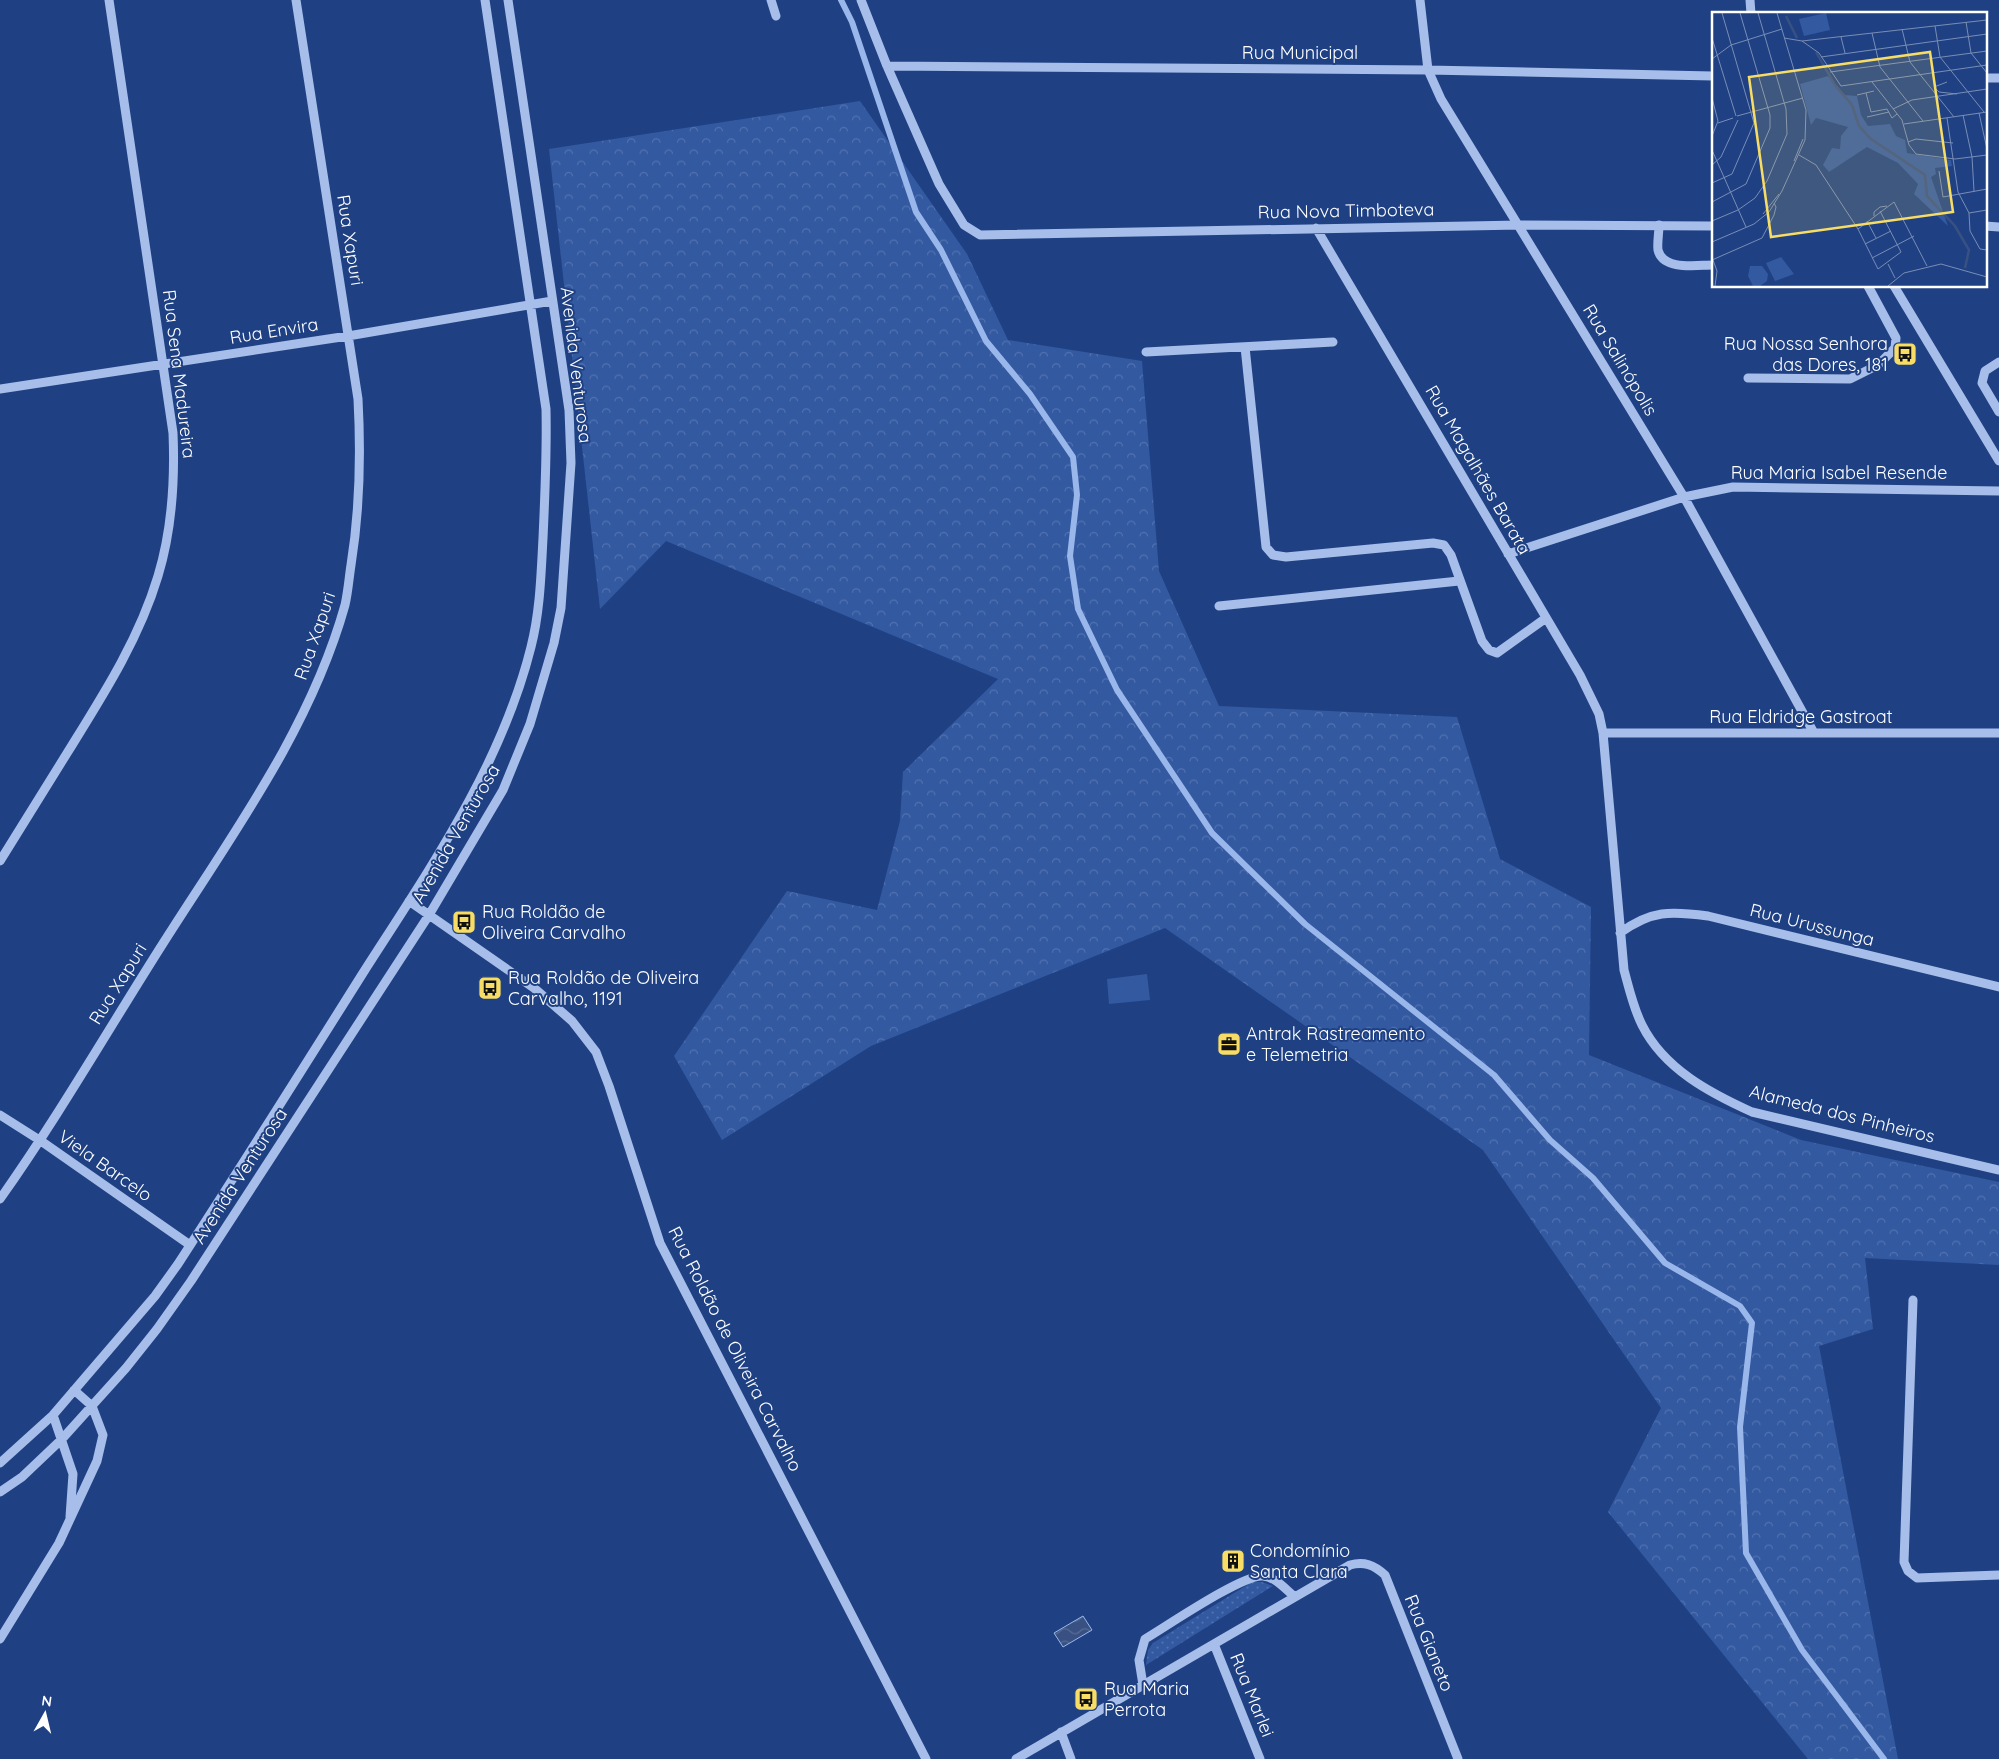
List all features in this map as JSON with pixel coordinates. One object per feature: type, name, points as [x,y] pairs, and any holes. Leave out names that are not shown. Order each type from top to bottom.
[{"type":"street","name":"Rua Sena Madureira","points":[[0,861],[106,691],[137,632],[158,575],[175,477],[173,433],[109,0]]},
{"type":"street","name":"Rua Xapuri","points":[[0,1199],[41,1141],[133,991],[269,778],[300,722],[326,663],[346,603],[357,531],[360,453],[358,399],[296,0]]},
{"type":"street","name":"Avenida Venturosa","points":[[0,1463],[53,1415],[155,1296],[190,1245],[409,901],[495,752],[516,697],[532,646],[541,579],[547,437],[543,386],[485,0]]},
{"type":"street","name":"Avenida Venturosa","points":[[0,1492],[22,1477],[62,1439],[92,1406],[126,1368],[191,1281],[429,915],[503,790],[530,724],[554,643],[561,608],[571,440],[508,0]]},
{"type":"street","points":[[771,0],[776,16]]},
{"type":"street","points":[[861,0],[887,66]]},
{"type":"street","name":"Rua Salinópolis","points":[[1420,0],[1428,70],[1441,99],[1520,225],[1684,498],[1814,733]]},
{"type":"street","name":"Rua Municipal","points":[[887,66],[1428,70],[1712,76]]},
{"type":"street","name":"Rua Nova Timboteva","points":[[887,66],[939,184],[964,225],[980,235],[1520,225],[1712,226]]},
{"type":"street","points":[[1986,78],[1999,78]]},
{"type":"street","points":[[1659,225],[1658,250],[1662,259],[1673,265],[1712,265]]},
{"type":"street","points":[[1986,226],[1999,226]]},
{"type":"street","name":"Rua Magalhães Barata","points":[[1316,228],[1589,693],[1599,714],[1603,733]]},
{"type":"street","points":[[1748,378],[1850,379],[1878,365],[1895,348],[1896,338],[1869,288]]},
{"type":"street","points":[[1895,288],[1999,460]]},
{"type":"street","name":"Rua Envira","points":[[0,389],[348,336],[552,301]]},
{"type":"street","points":[[1146,352],[1333,342]]},
{"type":"street","points":[[1245,347],[1266,547],[1273,556],[1286,557],[1434,543],[1444,545],[1451,555],[1482,641],[1489,650],[1497,653],[1546,618]]},
{"type":"street","points":[[1999,362],[1985,371],[1982,383],[1999,412]]},
{"type":"street","name":"Rua Maria Isabel Resende","points":[[1508,554],[1684,498],[1732,487],[1999,491]]},
{"type":"street","points":[[1219,606],[1459,581]]},
{"type":"street","name":"Rua Eldridge Gastroat","points":[[1603,733],[1999,733]]},
{"type":"street","name":"Alameda dos Pinheiros","points":[[1603,733],[1624,970],[1631,997],[1643,1026],[1660,1050],[1687,1077],[1714,1095],[1752,1112],[1999,1170]]},
{"type":"street","name":"Rua Roldão de Oliveira Carvalho","points":[[409,901],[534,988],[572,1022],[596,1052],[609,1086],[660,1243],[926,1759]]},
{"type":"street","name":"Rua Urussunga","points":[[1620,933],[1648,916],[1664,912],[1694,914],[1999,987]]},
{"type":"street","name":"Viela Barcelo","points":[[0,1115],[41,1141],[190,1245]]},
{"type":"street","points":[[1913,1300],[1904,1562],[1908,1571],[1917,1578],[1999,1575]]},
{"type":"street","points":[[0,1639],[70,1524],[97,1461],[103,1435],[92,1406],[74,1390]]},
{"type":"street","points":[[53,1415],[73,1474],[70,1524]]},
{"type":"street","name":"Rua Gianeto","points":[[1295,1597],[1350,1565],[1367,1563],[1378,1568],[1385,1575],[1458,1759]]},
{"type":"street","points":[[1016,1759],[1295,1597],[1274,1580],[1264,1576],[1247,1579],[1225,1591],[1145,1639],[1139,1660],[1143,1685]]},
{"type":"street","name":"Rua Marlei","points":[[1214,1644],[1260,1759]]},
{"type":"street","points":[[1062,1732],[1071,1759]]},
{"type":"green space","points":[[860,101],[967,254],[1008,340],[1142,361],[1159,571],[1219,706],[1457,717],[1500,859],[1591,907],[1589,1055],[1801,1140],[1999,1182],[1999,1265],[1865,1258],[1873,1329],[1819,1346],[1898,1759],[1808,1759],[1608,1512],[1661,1408],[1483,1150],[1165,928],[871,1046],[722,1140],[674,1056],[787,891],[877,910],[900,821],[903,772],[998,679],[666,541],[600,609],[549,149]]},
{"type":"green space","points":[[1147,974],[1150,1000],[1109,1004],[1107,979]]},
{"type":"green space","points":[[1252,1582],[1262,1582],[1273,1586],[1146,1665],[1148,1650],[1153,1643]]},
{"type":"water","points":[[1083,1616],[1092,1630],[1063,1647],[1054,1633]]},
{"type":"waterway","points":[[841,0],[852,22],[916,212],[941,250],[986,341],[1030,394],[1073,457],[1077,495],[1070,556],[1078,609],[1117,690],[1212,833],[1305,924],[1494,1075],[1550,1140],[1593,1178],[1665,1263],[1740,1306],[1752,1323],[1740,1427],[1746,1553],[1802,1650],[1884,1759]]},
{"type":"place","name":"Rua Nossa Senhora das Dores, 181","points":[[1905,354]]},
{"type":"place","name":"Rua Roldão de Oliveira Carvalho","points":[[464,922]]},
{"type":"place","name":"Rua Roldão de Oliveira Carvalho, 1191","points":[[490,988]]},
{"type":"place","name":"Antrak Rastreamento e Telemetria","points":[[1229,1044]]},
{"type":"place","name":"Condomínio Santa Clara","points":[[1233,1561]]},
{"type":"place","name":"Rua Maria Perrota","points":[[1086,1699]]}]
